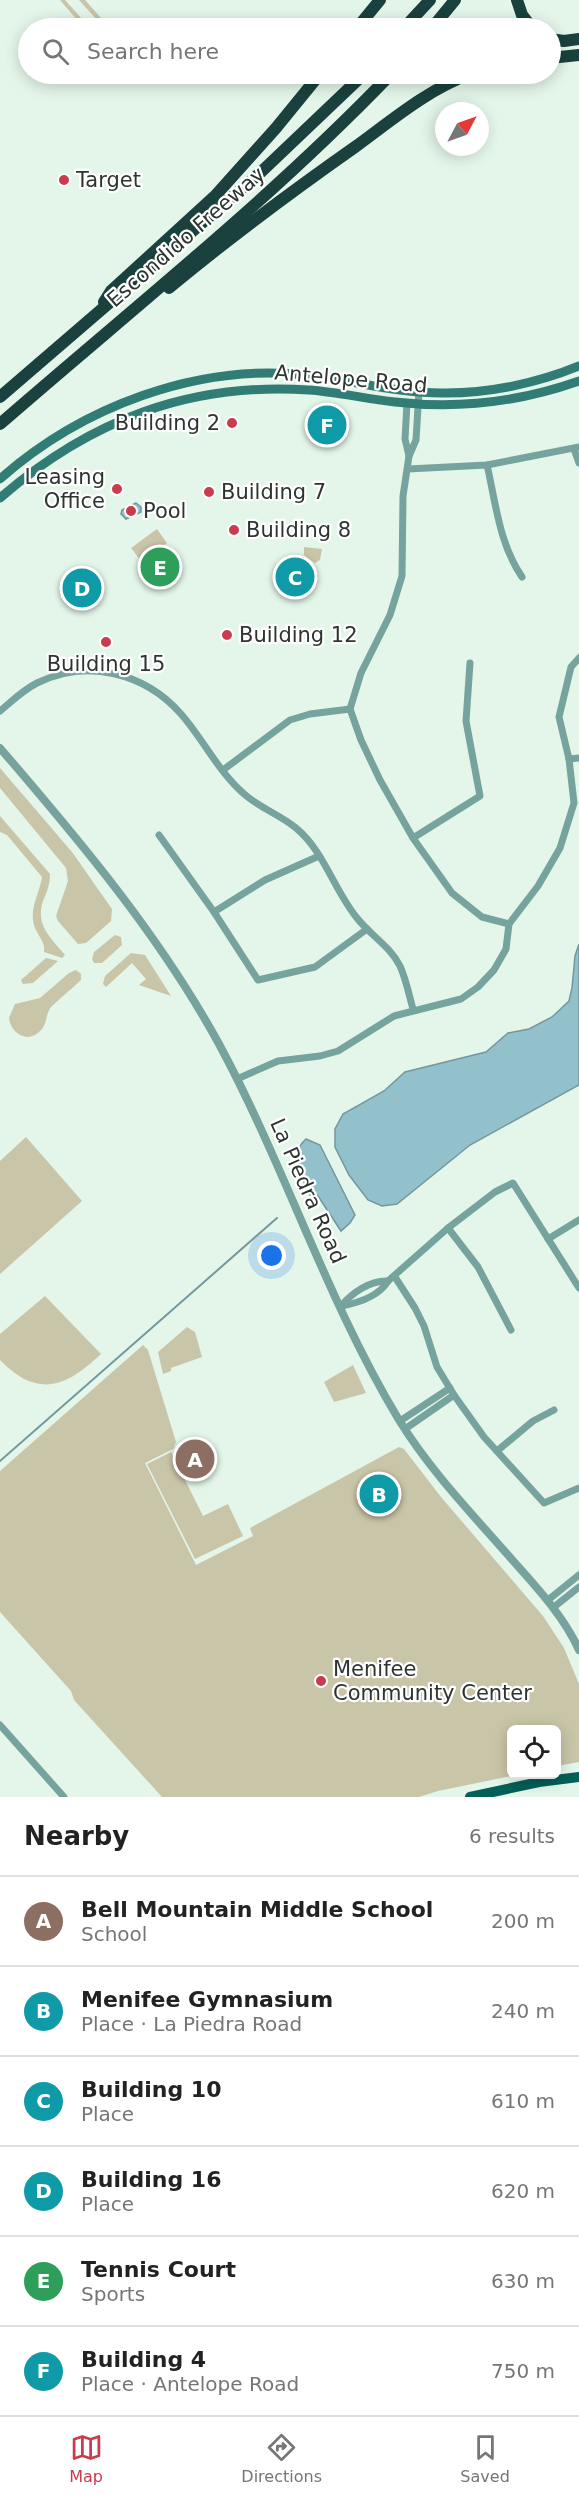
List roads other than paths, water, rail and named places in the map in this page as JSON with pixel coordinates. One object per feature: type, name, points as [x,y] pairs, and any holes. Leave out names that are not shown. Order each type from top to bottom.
[{"type":"highway","points":[[365,18],[380,0]]},
{"type":"highway","points":[[414,18],[430,0]]},
{"type":"highway","points":[[440,18],[455,0]]},
{"type":"highway","points":[[517,0],[524,18]]},
{"type":"highway","points":[[561,41],[579,39]]},
{"type":"highway","points":[[561,57],[579,55]]},
{"type":"highway","points":[[95,316],[111,291],[183,227],[249,159],[312,84]]},
{"type":"highway","name":"Escondido Freeway","points":[[0,397],[260,173],[353,84]]},
{"type":"highway","name":"Escondido Freeway","points":[[0,424],[278,183],[381,84]]},
{"type":"highway","points":[[98,339],[118,331],[240,230],[414,104],[445,84]]},
{"type":"main road","name":"Antelope Road","points":[[0,478],[49,441],[96,415],[137,398],[200,381],[268,374],[306,375],[446,393],[515,384],[544,378],[579,366]]},
{"type":"main road","name":"Antelope Road","points":[[0,498],[40,465],[102,428],[145,410],[201,395],[256,389],[309,390],[407,404],[475,404],[507,400],[579,381]]},
{"type":"main road","points":[[470,1797],[540,1782],[579,1777]]},
{"type":"street","points":[[409,456],[416,440],[419,391]]},
{"type":"street","points":[[407,404],[405,439],[409,456],[403,496],[402,576],[390,615],[361,673],[350,709],[365,750],[413,838],[452,893],[483,917],[509,924]]},
{"type":"street","points":[[408,469],[487,465],[576,448],[579,463]]},
{"type":"street","points":[[487,465],[500,528],[510,558],[522,577]]},
{"type":"street","points":[[237,1079],[278,1061],[320,1056],[338,1051],[380,1023],[413,1009],[435,1007],[461,999],[478,987],[494,970],[506,949],[509,924],[538,886],[560,848],[574,803],[569,759],[559,717],[571,667],[579,658]]},
{"type":"street","points":[[413,838],[480,796],[466,721],[470,663]]},
{"type":"street","points":[[0,711],[36,684],[56,676],[81,671],[106,671],[148,686],[167,699],[183,716],[241,792],[258,806],[296,827],[308,839],[356,918],[381,941],[399,964],[413,1009]]},
{"type":"street","points":[[223,770],[290,720],[310,714],[350,709]]},
{"type":"street","name":"La Piedra Road","points":[[0,748],[116,887],[199,1009],[237,1079],[368,1365],[405,1429],[453,1491],[551,1604],[579,1650]]},
{"type":"street","points":[[569,759],[579,758]]},
{"type":"street","points":[[159,835],[214,912],[258,980],[315,967],[367,929]]},
{"type":"street","points":[[214,912],[265,880],[319,856]]},
{"type":"street","points":[[341,1306],[356,1303],[383,1289],[391,1279],[448,1228],[495,1192],[513,1183],[579,1288]]},
{"type":"street","points":[[548,1239],[579,1220]]},
{"type":"street","points":[[448,1228],[478,1267],[511,1330]]},
{"type":"street","points":[[391,1279],[415,1308],[424,1326],[437,1367],[454,1395],[496,1451],[544,1503],[579,1488]]},
{"type":"street","points":[[400,1421],[450,1388]]},
{"type":"street","points":[[405,1429],[454,1395]]},
{"type":"street","points":[[496,1451],[533,1421],[554,1410]]},
{"type":"street","points":[[551,1604],[579,1575]]},
{"type":"street","points":[[551,1604],[579,1587]]},
{"type":"street","points":[[0,1725],[64,1797]]},
{"type":"water","name":"Pool","points":[[136,503],[141,507],[141,512],[126,519],[121,514],[122,510]]},
{"type":"water","points":[[579,944],[579,1085],[470,1145],[397,1204],[382,1206],[368,1200],[349,1175],[335,1147],[335,1129],[343,1114],[384,1091],[405,1072],[486,1052],[508,1033],[529,1029],[552,1017],[569,1001],[575,956]]},
{"type":"water","points":[[306,1139],[320,1145],[355,1215],[341,1231],[318,1196],[310,1195],[304,1187],[298,1156],[301,1144]]},
{"type":"waterway","points":[[0,1461],[277,1218]]},
{"type":"place","name":"Target","points":[[64,180]]},
{"type":"place","name":"Building 2","points":[[232,423]]},
{"type":"place","name":"Building 4","points":[[327,425]]},
{"type":"place","name":"Leasing Office","points":[[117,489]]},
{"type":"place","name":"Building 7","points":[[209,492]]},
{"type":"place","name":"Pool","points":[[131,511]]},
{"type":"place","name":"Building 8","points":[[234,530]]},
{"type":"place","name":"Tennis Court","points":[[160,567]]},
{"type":"place","name":"Building 10","points":[[295,577]]},
{"type":"place","name":"Building 16","points":[[82,588]]},
{"type":"place","name":"Building 12","points":[[227,635]]},
{"type":"place","name":"Building 15","points":[[106,642]]},
{"type":"place","name":"Bell Mountain Middle School","points":[[195,1459]]},
{"type":"place","name":"Menifee Gymnasium","points":[[379,1494]]},
{"type":"place","name":"Menifee Community Center","points":[[321,1681]]}]
